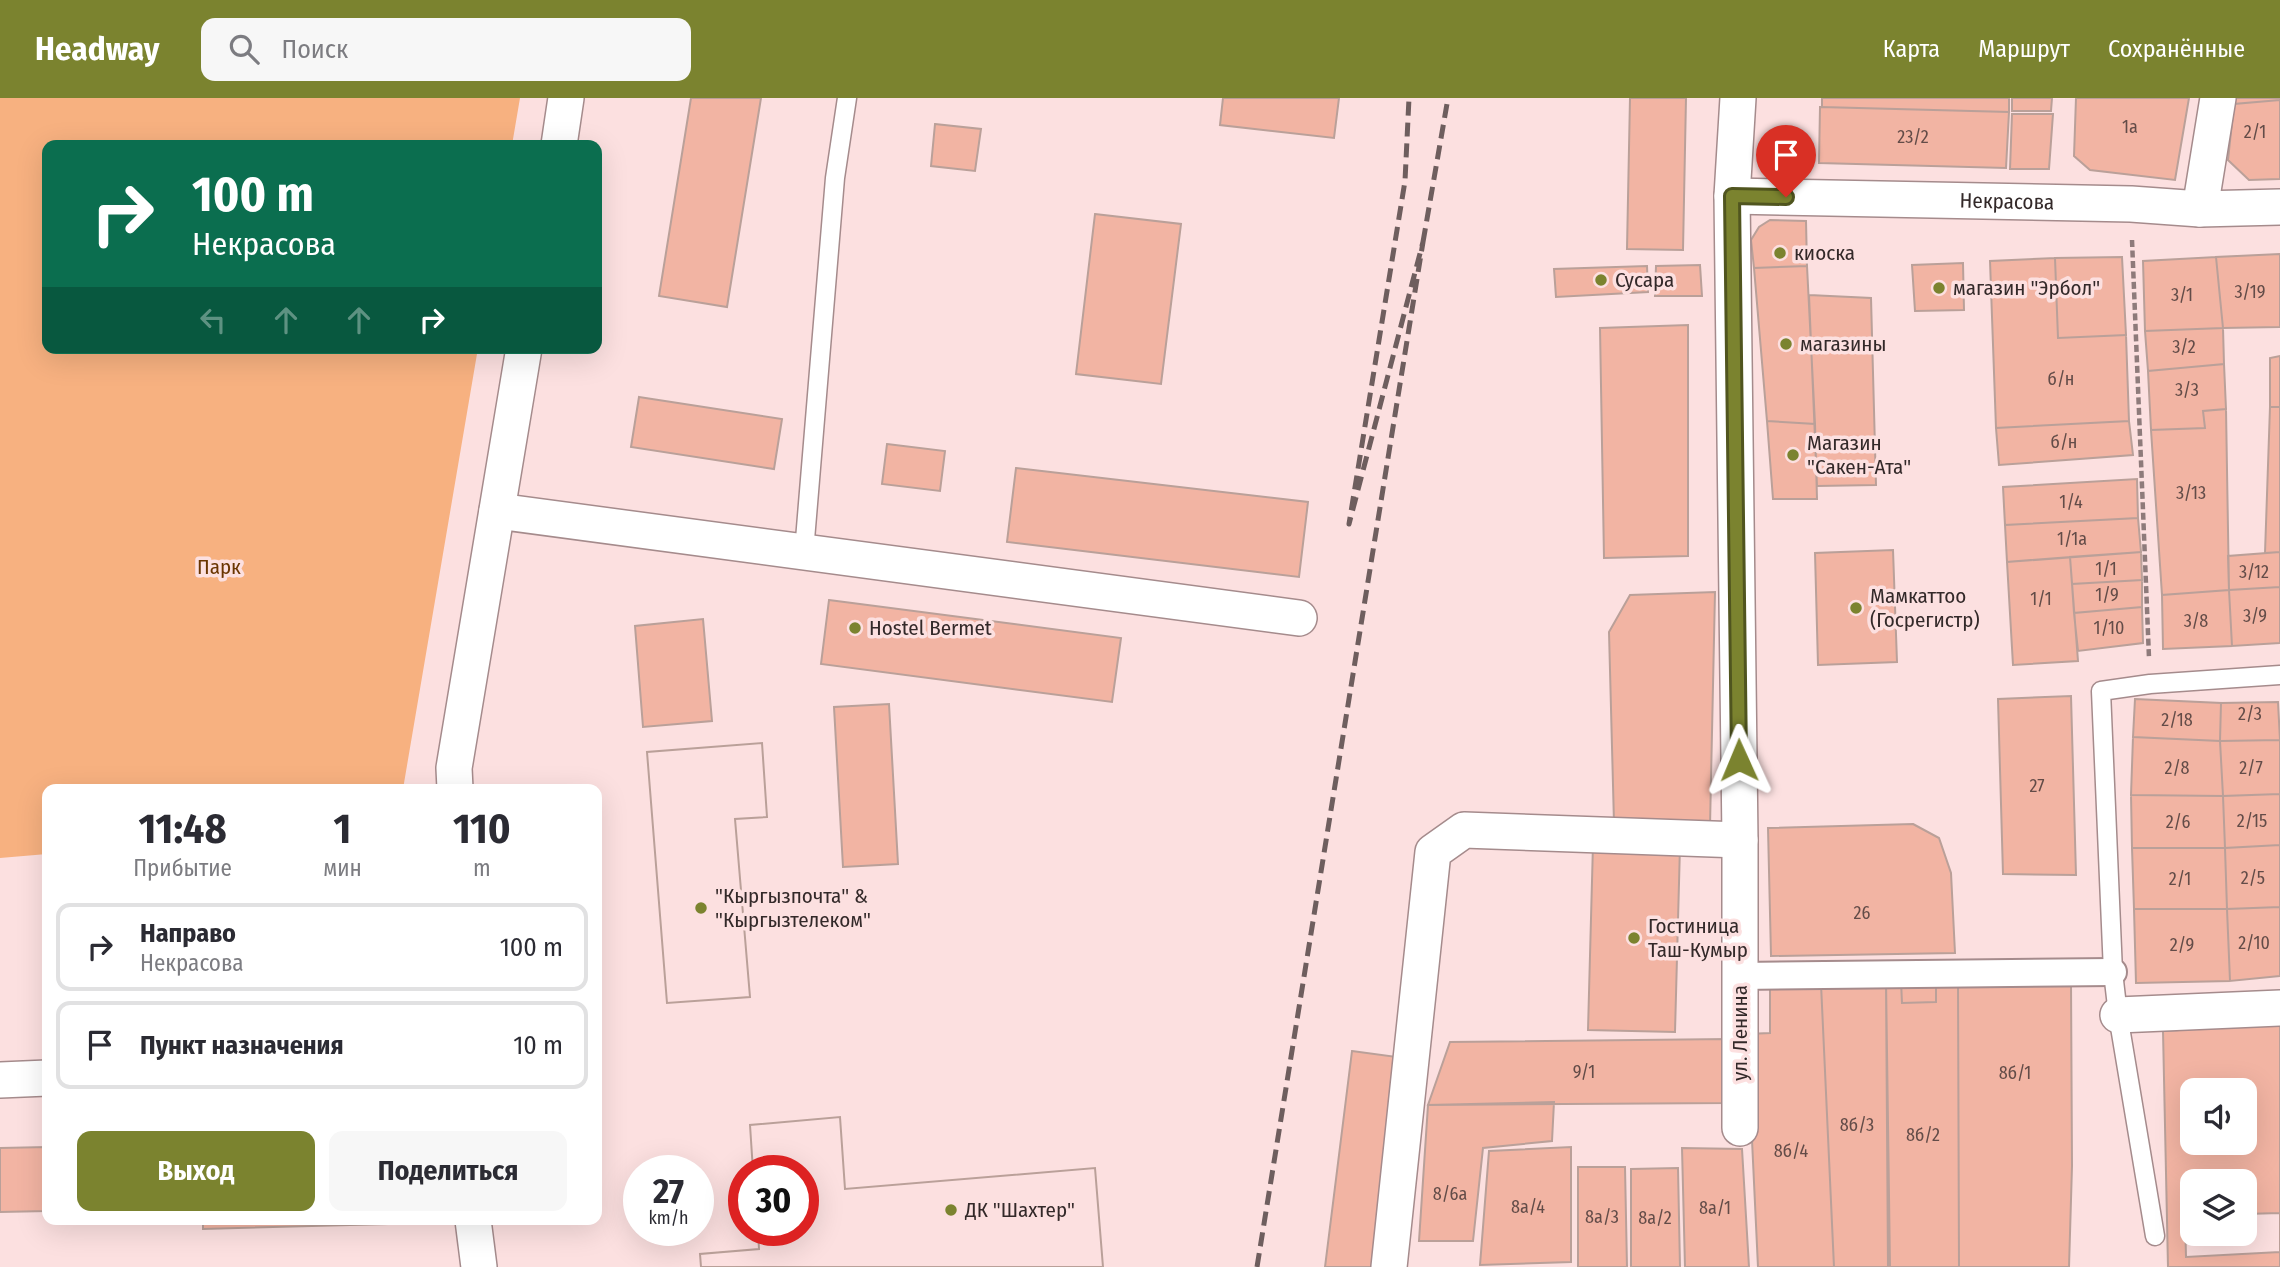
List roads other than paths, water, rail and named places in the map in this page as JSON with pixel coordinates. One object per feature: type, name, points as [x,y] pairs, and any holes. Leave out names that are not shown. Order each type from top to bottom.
[{"type":"street","points":[[560,140],[566,98]]},
{"type":"street","name":"ул. Ленина","points":[[1738,98],[1732,196],[1740,840],[1740,1128]]},
{"type":"street","points":[[2200,209],[2218,98]]},
{"type":"street","name":"Некрасова","points":[[1732,196],[2131,204],[2200,209],[2280,207]]},
{"type":"street","points":[[455,784],[454,768],[523,354]]},
{"type":"street","points":[[497,511],[1299,618]]},
{"type":"street","points":[[1390,1267],[1433,852],[1464,830],[1740,840]]},
{"type":"street","points":[[1740,976],[2113,972]]},
{"type":"street","points":[[2118,1015],[2280,1008]]},
{"type":"street","points":[[0,1080],[42,1078]]},
{"type":"street","points":[[474,1225],[480,1267]]},
{"type":"lane","points":[[804,552],[835,178],[847,98]]},
{"type":"lane","points":[[2155,1236],[2113,972],[2101,691],[2150,684],[2280,675]]},
{"type":"railway","points":[[1257,1267],[1423,242],[1349,524],[1405,181],[1409,98]]},
{"type":"railway","points":[[1423,242],[1448,98]]},
{"type":"place","name":"киоска","points":[[1780,253]]},
{"type":"place","name":"Сусара","points":[[1601,280]]},
{"type":"place","name":"магазин \"Эрбол\"","points":[[1939,288]]},
{"type":"place","name":"магазины","points":[[1786,344]]},
{"type":"place","name":"Магазин \"Сакен-Ата\"","points":[[1793,455]]},
{"type":"place","name":"Мамкаттоо (Госрегистр)","points":[[1856,608]]},
{"type":"place","name":"Hostel Bermet","points":[[855,628]]},
{"type":"place","name":"\"Кыргызпочта\" & \"Кыргызтелеком\"","points":[[701,908]]},
{"type":"place","name":"Гостиница Таш-Кумыр","points":[[1634,938]]},
{"type":"place","name":"ДК \"Шахтер\"","points":[[951,1210]]},
{"type":"park label","name":"Парк","points":[[219,567]]}]
